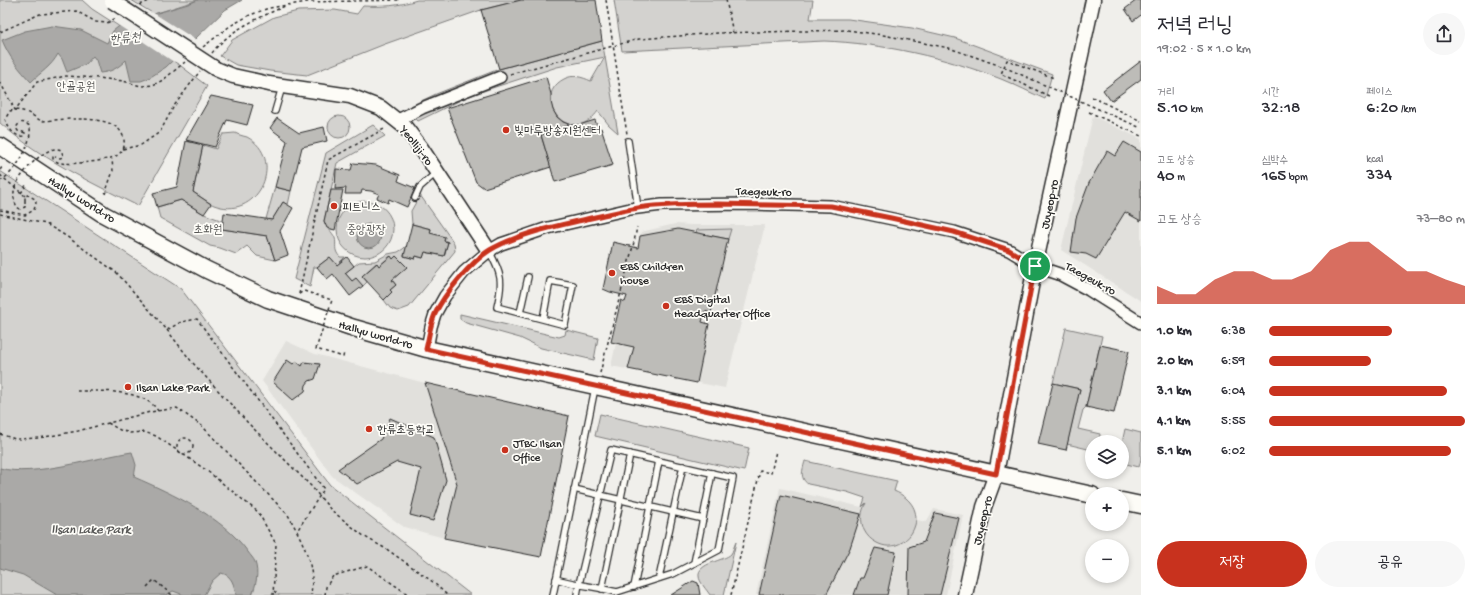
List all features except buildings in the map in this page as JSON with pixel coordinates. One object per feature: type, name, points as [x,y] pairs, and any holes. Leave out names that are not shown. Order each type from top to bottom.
[{"type":"main road","name":"Hallyu world-ro","points":[[0,146],[103,214],[207,270],[268,299],[354,328],[426,349],[598,380],[996,474],[1085,493]]},
{"type":"main road","points":[[1129,502],[1141,505]]},
{"type":"street","name":"Yeolliji-ro","points":[[112,0],[216,69],[234,76],[270,84],[350,96],[381,108],[398,120],[421,148],[489,251]]},
{"type":"street","name":"Juyeop-ro","points":[[965,595],[984,507],[996,474],[1035,266],[1094,0]]},
{"type":"street","points":[[398,120],[422,108],[503,76]]},
{"type":"street","name":"Taegeuk-ro","points":[[426,349],[430,327],[445,296],[464,272],[489,251],[501,244],[548,228],[638,208],[662,205],[718,204],[831,206],[954,232],[1009,250],[1035,266],[1065,278],[1141,323]]},
{"type":"lane","points":[[275,111],[283,85]]},
{"type":"lane","points":[[629,140],[638,208]]},
{"type":"lane","points":[[415,198],[420,187],[437,172]]},
{"type":"lane","points":[[489,251],[499,272],[501,289],[497,308],[565,325],[573,285],[550,281],[543,319]]},
{"type":"lane","points":[[520,314],[528,277]]},
{"type":"lane","points":[[553,595],[598,380]]},
{"type":"lane","points":[[556,579],[579,584],[602,589],[617,592],[673,574],[719,550],[733,478],[610,450],[599,495],[579,584],[577,595]]},
{"type":"lane","points":[[602,589],[630,454]]},
{"type":"lane","points":[[634,586],[659,461]]},
{"type":"lane","points":[[659,578],[683,466]]},
{"type":"lane","points":[[694,563],[712,473]]},
{"type":"lane","points":[[574,490],[703,519]]},
{"type":"path","points":[[138,7],[151,0]]},
{"type":"path","points":[[606,0],[629,140]]},
{"type":"path","points":[[726,0],[733,33]]},
{"type":"path","points":[[0,32],[40,14],[76,11],[96,22],[107,23],[119,16]]},
{"type":"path","points":[[503,76],[639,39],[718,33],[847,30],[883,35],[949,48],[1004,67],[1141,128]]},
{"type":"path","points":[[1049,96],[1001,74],[1007,60],[1054,78]]},
{"type":"path","points":[[0,82],[15,110]]},
{"type":"path","points":[[1092,97],[1141,121]]},
{"type":"path","points":[[0,181],[13,170],[24,154],[29,140],[30,126],[24,122],[18,124],[16,128],[18,131],[25,134],[24,136],[18,136],[7,124],[5,120],[10,111],[15,110],[32,114],[40,121],[75,119],[96,120],[112,124],[118,128],[124,141],[123,149],[120,154],[112,159],[58,164],[53,157],[60,158],[63,157],[64,154],[57,148],[46,151],[39,156],[21,176],[15,187],[14,192],[17,207],[20,209],[25,207],[25,196]]},
{"type":"path","points":[[1089,112],[1141,136]]},
{"type":"path","points":[[344,353],[343,357],[316,349],[332,300],[304,291],[299,294],[328,160],[384,129]]},
{"type":"path","points":[[105,194],[113,171],[112,159]]},
{"type":"path","points":[[0,175],[25,196],[31,196],[36,203],[34,210],[25,215],[0,210]]},
{"type":"path","points":[[21,193],[27,184]]},
{"type":"path","points":[[0,214],[46,224],[66,236],[117,273],[167,330],[192,362],[249,424],[311,486],[331,510],[365,537],[388,550],[433,582],[447,595]]},
{"type":"path","points":[[598,380],[634,242],[636,226]]},
{"type":"path","points":[[167,330],[181,322],[196,319],[324,489],[297,531]]},
{"type":"path","points":[[77,391],[106,391],[135,395],[155,406],[158,410]]},
{"type":"path","points":[[0,434],[15,439],[39,438],[78,431],[158,410],[177,408],[202,426],[288,515],[297,531],[309,562],[313,580],[311,595]]},
{"type":"path","points":[[108,423],[120,430],[130,433],[144,432],[156,436],[206,470],[258,512],[276,544],[273,595]]},
{"type":"path","points":[[182,439],[188,439],[192,444],[192,450],[185,454],[180,453],[177,449],[177,444],[182,439]]},
{"type":"path","points":[[731,595],[760,471],[771,473],[776,451]]},
{"type":"path","points":[[325,595],[326,587],[333,576],[367,566],[408,595]]},
{"type":"path","points":[[147,587],[154,580],[172,595]]},
{"type":"path","points":[[274,591],[279,595]]},
{"type":"shaded area","points":[[1093,116],[1141,139],[1141,301],[1061,250]]},
{"type":"shaded area","name":"EBS Digital Headquarter Office","points":[[675,224],[765,225],[725,388],[611,366],[641,232]]},
{"type":"shaded area","name":"한류초등학교","points":[[286,341],[315,354],[425,383],[457,484],[444,538],[404,527],[332,476],[262,381]]},
{"type":"shaded area","points":[[780,488],[926,522],[934,509],[963,515],[946,595],[756,595]]},
{"type":"green space","name":"안골공원","points":[[0,0],[82,0],[92,9],[181,66],[207,86],[138,206],[84,179],[49,159],[32,148],[0,123]]},
{"type":"green space","points":[[131,0],[198,0],[154,14]]},
{"type":"green space","points":[[417,0],[521,0],[481,10],[385,44],[307,75],[236,65],[220,56],[232,40],[274,17],[298,11],[335,10],[357,14],[363,6],[391,6]]},
{"type":"green space","points":[[614,0],[813,0],[810,19],[848,19],[912,28],[955,38],[1052,74],[1045,99],[1001,79],[959,64],[891,48],[846,42],[824,41],[622,51]]},
{"type":"green space","points":[[602,41],[605,57],[557,67],[492,88],[467,97],[418,121],[406,108],[436,94],[499,69]]},
{"type":"green space","points":[[605,57],[618,133],[609,125],[598,111],[587,122],[576,125],[566,123],[557,116],[552,107],[551,97],[554,87],[567,77],[581,77],[591,81]]},
{"type":"green space","points":[[339,116],[347,119],[350,127],[347,135],[339,138],[331,135],[328,127],[331,119]]},
{"type":"green space","points":[[373,125],[385,136],[337,163],[324,221],[335,238],[336,250],[338,254],[340,257],[345,257],[337,265],[330,257],[317,267],[314,267],[310,287],[294,279],[326,153]]},
{"type":"green space","points":[[235,133],[247,137],[259,147],[265,158],[266,171],[263,184],[256,195],[245,204],[232,208],[217,206],[193,192],[203,145],[216,149],[223,134]]},
{"type":"green space","name":"Ilsan Lake Park","points":[[0,171],[181,289],[330,485],[471,595],[0,595]]},
{"type":"green space","points":[[275,187],[291,191],[288,205],[283,202],[272,220],[266,219]]},
{"type":"green space","points":[[420,195],[454,243],[455,251],[409,307],[398,311],[390,308],[384,300],[392,292],[390,290],[396,285],[392,280],[406,267],[396,256],[393,259],[390,256],[379,266],[376,263],[362,276],[367,282],[363,286],[352,281],[345,273],[359,262],[375,261],[388,254],[398,252],[407,245],[404,256],[415,259],[416,256],[423,258],[425,252],[444,256],[448,242],[430,233],[431,229],[412,224],[411,211]]},
{"type":"green space","name":"초화원","points":[[181,200],[204,214],[223,221],[222,229],[267,236],[275,260],[257,256],[247,246],[236,254],[210,246],[160,218],[157,207]]},
{"type":"green space","name":"중앙광장","points":[[360,201],[370,201],[385,209],[391,218],[393,229],[391,240],[385,249],[370,257],[360,257],[349,252],[342,245],[337,234],[337,224],[342,213],[349,206]]},
{"type":"green space","points":[[731,229],[728,239],[696,233],[697,230]]},
{"type":"green space","points":[[460,314],[559,337],[565,335],[566,330],[598,338],[594,360],[541,348],[520,338],[466,323],[460,319]]},
{"type":"green space","points":[[1066,328],[1102,336],[1086,407],[1083,410],[1078,429],[1100,435],[1085,435],[1085,448],[1067,444],[1080,389],[1053,383]]},
{"type":"green space","points":[[600,414],[749,448],[744,471],[595,436]]},
{"type":"green space","points":[[1125,429],[1141,433],[1141,459],[1139,467],[1129,465],[1129,435],[1124,435]]},
{"type":"green space","points":[[805,461],[897,481],[894,491],[907,499],[914,509],[916,520],[913,530],[907,538],[898,544],[888,546],[875,542],[866,534],[862,523],[862,513],[866,503],[862,507],[865,498],[847,492],[808,484],[803,479]]},
{"type":"green space","points":[[736,542],[724,595],[710,595],[700,581],[700,572],[706,565],[731,554]]},
{"type":"water","name":"한류천","points":[[198,0],[242,0],[225,10],[166,67],[149,78],[141,81],[131,81],[126,60],[108,72],[100,73],[96,60],[93,56],[86,64],[67,72],[62,59],[58,54],[49,66],[31,82],[8,52],[2,40],[25,31],[52,26],[81,30],[107,43],[113,31],[123,23]]},
{"type":"water","points":[[369,224],[378,227],[381,236],[378,245],[369,248],[360,245],[357,236],[360,227]]},
{"type":"water","name":"llsan Lake Park","points":[[132,452],[136,465],[134,477],[181,499],[211,517],[238,539],[253,558],[257,570],[255,587],[252,595],[236,595],[230,578],[221,573],[212,581],[204,595],[184,595],[173,591],[166,595],[57,595],[23,575],[0,568],[0,468],[13,470],[46,469]]},
{"type":"pier","points":[[152,12],[196,40],[174,62],[118,25],[122,21]]},
{"type":"place","name":"빛마루방송지원센터","points":[[506,130]]},
{"type":"place","name":"피트니스","points":[[334,206]]},
{"type":"place","name":"EBS Children house","points":[[612,273]]},
{"type":"place","name":"EBS Digital Headquarter Office","points":[[666,306]]},
{"type":"place","name":"Ilsan Lake Park","points":[[128,387]]},
{"type":"place","name":"한류초등학교","points":[[369,429]]},
{"type":"place","name":"JTBC Ilsan Office","points":[[505,450]]},
{"type":"route","points":[[718,204],[831,206],[954,232],[1009,250],[1035,266],[996,474],[426,349],[430,327],[445,296],[464,272],[489,251],[501,244],[548,228],[630,209],[662,205],[718,204]]}]
